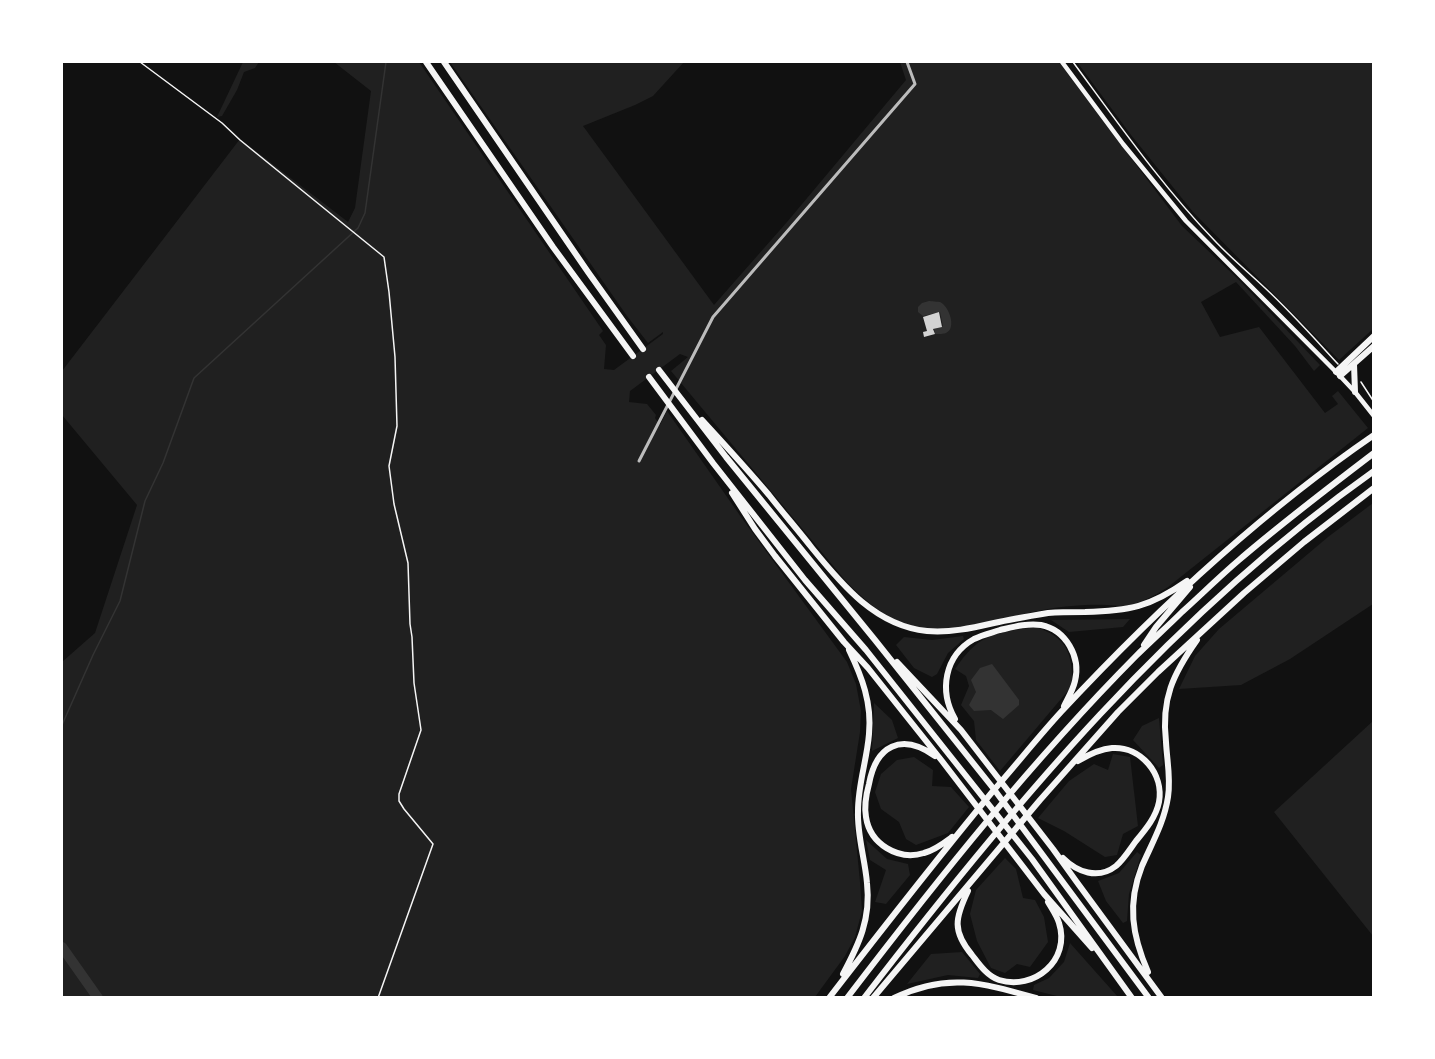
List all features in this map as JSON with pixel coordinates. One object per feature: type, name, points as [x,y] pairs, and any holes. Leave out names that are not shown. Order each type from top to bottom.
[{"type":"highway","points":[[426,62],[553,247],[633,356]]},
{"type":"highway","points":[[444,62],[643,349]]},
{"type":"highway","points":[[1339,372],[1374,336]]},
{"type":"highway","points":[[1339,372],[1354,364],[1374,346]]},
{"type":"highway","points":[[1354,364],[1355,392]]},
{"type":"highway","points":[[659,370],[726,457],[993,788],[1149,998]]},
{"type":"highway","points":[[649,378],[712,463],[798,571],[866,650],[1032,859],[1132,998]]},
{"type":"highway","points":[[678,393],[751,473],[837,578],[875,613],[905,626],[928,631],[953,631],[1052,613],[1136,608],[1170,594],[1208,567]]},
{"type":"highway","points":[[831,995],[959,832],[1015,766],[1061,713],[1155,615],[1276,509],[1374,435]]},
{"type":"highway","points":[[846,998],[975,835],[1084,709],[1138,654],[1237,561],[1374,453]]},
{"type":"highway","points":[[712,463],[755,529],[844,642],[942,761],[1044,894],[1117,975]]},
{"type":"highway","points":[[864,998],[983,846],[1119,693],[1210,603],[1303,525],[1374,471]]},
{"type":"highway","points":[[873,998],[1040,800],[1118,712],[1205,628],[1284,558],[1374,488]]},
{"type":"highway","points":[[1138,654],[1156,627],[1208,567]]},
{"type":"highway","points":[[962,730],[951,711],[946,694],[946,679],[951,664],[962,648],[976,638],[1019,625],[1048,627],[1060,634],[1073,652],[1076,680],[1061,713]]},
{"type":"highway","points":[[1153,984],[1134,931],[1132,918],[1134,893],[1142,866],[1157,834],[1166,807],[1169,777],[1165,714],[1170,689],[1183,660],[1205,628]]},
{"type":"highway","points":[[875,640],[962,730],[1162,998]]},
{"type":"highway","points":[[831,995],[858,947],[865,927],[868,907],[858,813],[869,734],[869,712],[863,682],[844,642]]},
{"type":"highway","points":[[942,761],[924,748],[912,744],[899,744],[882,753],[873,766],[867,790],[868,824],[874,837],[883,846],[897,854],[924,853],[959,832]]},
{"type":"highway","points":[[1053,849],[1070,865],[1082,871],[1093,874],[1110,870],[1120,862],[1149,825],[1157,810],[1159,788],[1154,772],[1134,752],[1111,748],[1095,752],[1073,763]]},
{"type":"highway","points":[[972,883],[960,908],[957,922],[962,944],[984,970],[997,979],[1015,983],[1028,981],[1041,975],[1051,965],[1060,944],[1059,922],[1044,894]]},
{"type":"highway","points":[[894,998],[925,986],[951,982],[976,983],[1036,998]]},
{"type":"main road","points":[[1062,62],[1123,144],[1185,221],[1339,372],[1374,416]]},
{"type":"street","points":[[639,461],[713,317],[915,84],[907,62]]},
{"type":"path","points":[[140,62],[222,123],[384,257],[395,357],[397,426],[389,466],[394,504],[408,563],[414,684],[421,730],[399,794],[399,801],[433,844],[378,998]]},
{"type":"path","points":[[1073,62],[1128,138],[1190,214],[1265,288],[1339,372]]},
{"type":"path","points":[[1354,377],[1360,378],[1362,386],[1374,402]]},
{"type":"shaded area","points":[[243,62],[259,62],[255,68],[244,72],[222,116],[217,117]]},
{"type":"shaded area","points":[[334,62],[419,62],[603,331],[599,335],[606,345],[604,369],[614,370],[663,332],[648,343],[450,62],[684,62],[653,96],[583,126],[714,305],[906,80],[900,62],[1059,62],[1182,226],[1239,280],[1320,365],[1314,371],[1295,346],[1236,282],[1201,302],[1220,337],[1259,327],[1325,413],[1338,404],[1332,396],[1338,391],[1368,428],[1168,587],[1146,600],[1121,606],[1093,605],[1055,608],[953,629],[921,628],[899,621],[879,610],[845,580],[671,371],[688,357],[680,354],[630,391],[629,402],[647,404],[656,415],[655,418],[660,425],[667,411],[847,662],[856,684],[861,711],[860,732],[851,789],[862,911],[855,937],[845,956],[815,997],[62,998],[62,662],[95,633],[137,505],[62,415],[62,371],[240,139],[348,222],[355,208],[371,91]]},
{"type":"shaded area","points":[[1077,62],[1373,62],[1373,329],[1339,360],[1193,212],[1131,135]]},
{"type":"shaded area","points":[[940,302],[949,312],[951,327],[946,333],[935,334],[934,329],[943,326],[940,312],[923,316],[918,312],[918,307],[922,303]]},
{"type":"shaded area","points":[[1373,503],[1373,604],[1290,659],[1241,685],[1179,689],[1195,656],[1219,629],[1328,537]]},
{"type":"shaded area","points":[[1130,619],[1123,627],[1069,632],[1051,620]]},
{"type":"shaded area","points":[[1036,627],[1047,631],[1062,642],[1071,665],[1072,686],[1000,771],[976,740],[974,721],[961,705],[969,686],[966,676],[955,669],[970,650],[987,638],[1008,631]]},
{"type":"shaded area","points":[[963,636],[964,639],[948,653],[937,674],[932,677],[914,668],[896,645],[904,637],[932,640]]},
{"type":"shaded area","points":[[992,664],[1019,700],[1019,705],[1003,719],[991,710],[974,711],[969,705],[976,692],[971,680],[980,668]]},
{"type":"shaded area","points":[[874,703],[892,720],[898,738],[872,751]]},
{"type":"shaded area","points":[[1159,718],[1163,765],[1159,768],[1133,740],[1142,726]]},
{"type":"shaded area","points":[[1373,721],[1373,936],[1274,812]]},
{"type":"shaded area","points":[[1113,754],[1130,757],[1138,826],[1123,834],[1117,855],[1105,857],[1064,831],[1038,818],[1069,781],[1094,764],[1108,770]]},
{"type":"shaded area","points":[[914,757],[933,770],[932,786],[951,787],[969,807],[948,833],[916,845],[906,839],[899,822],[881,809],[875,792],[881,774],[897,760]]},
{"type":"shaded area","points":[[866,840],[887,859],[908,864],[910,875],[886,904],[875,902],[886,870],[870,860]]},
{"type":"shaded area","points":[[1137,852],[1141,855],[1129,894],[1127,921],[1123,923],[1106,901],[1098,881],[1119,873]]},
{"type":"shaded area","points":[[1005,858],[1016,869],[1023,898],[1035,900],[1044,917],[1048,942],[1030,967],[1017,964],[1005,973],[991,968],[977,941],[970,914],[976,890]]},
{"type":"shaded area","points":[[1070,943],[1118,997],[1061,997],[1033,990],[1034,985],[1049,978],[1064,962]]},
{"type":"shaded area","points":[[962,952],[980,974],[978,978],[948,975],[907,984],[931,954]]},
{"type":"building","points":[[939,312],[942,327],[933,329],[935,334],[924,337],[923,332],[927,331],[923,317]]},
{"type":"waterway","points":[[62,725],[120,601],[145,501],[163,463],[194,378],[358,228],[365,213],[386,62]]},
{"type":"waterway","points":[[62,947],[98,998]]}]
